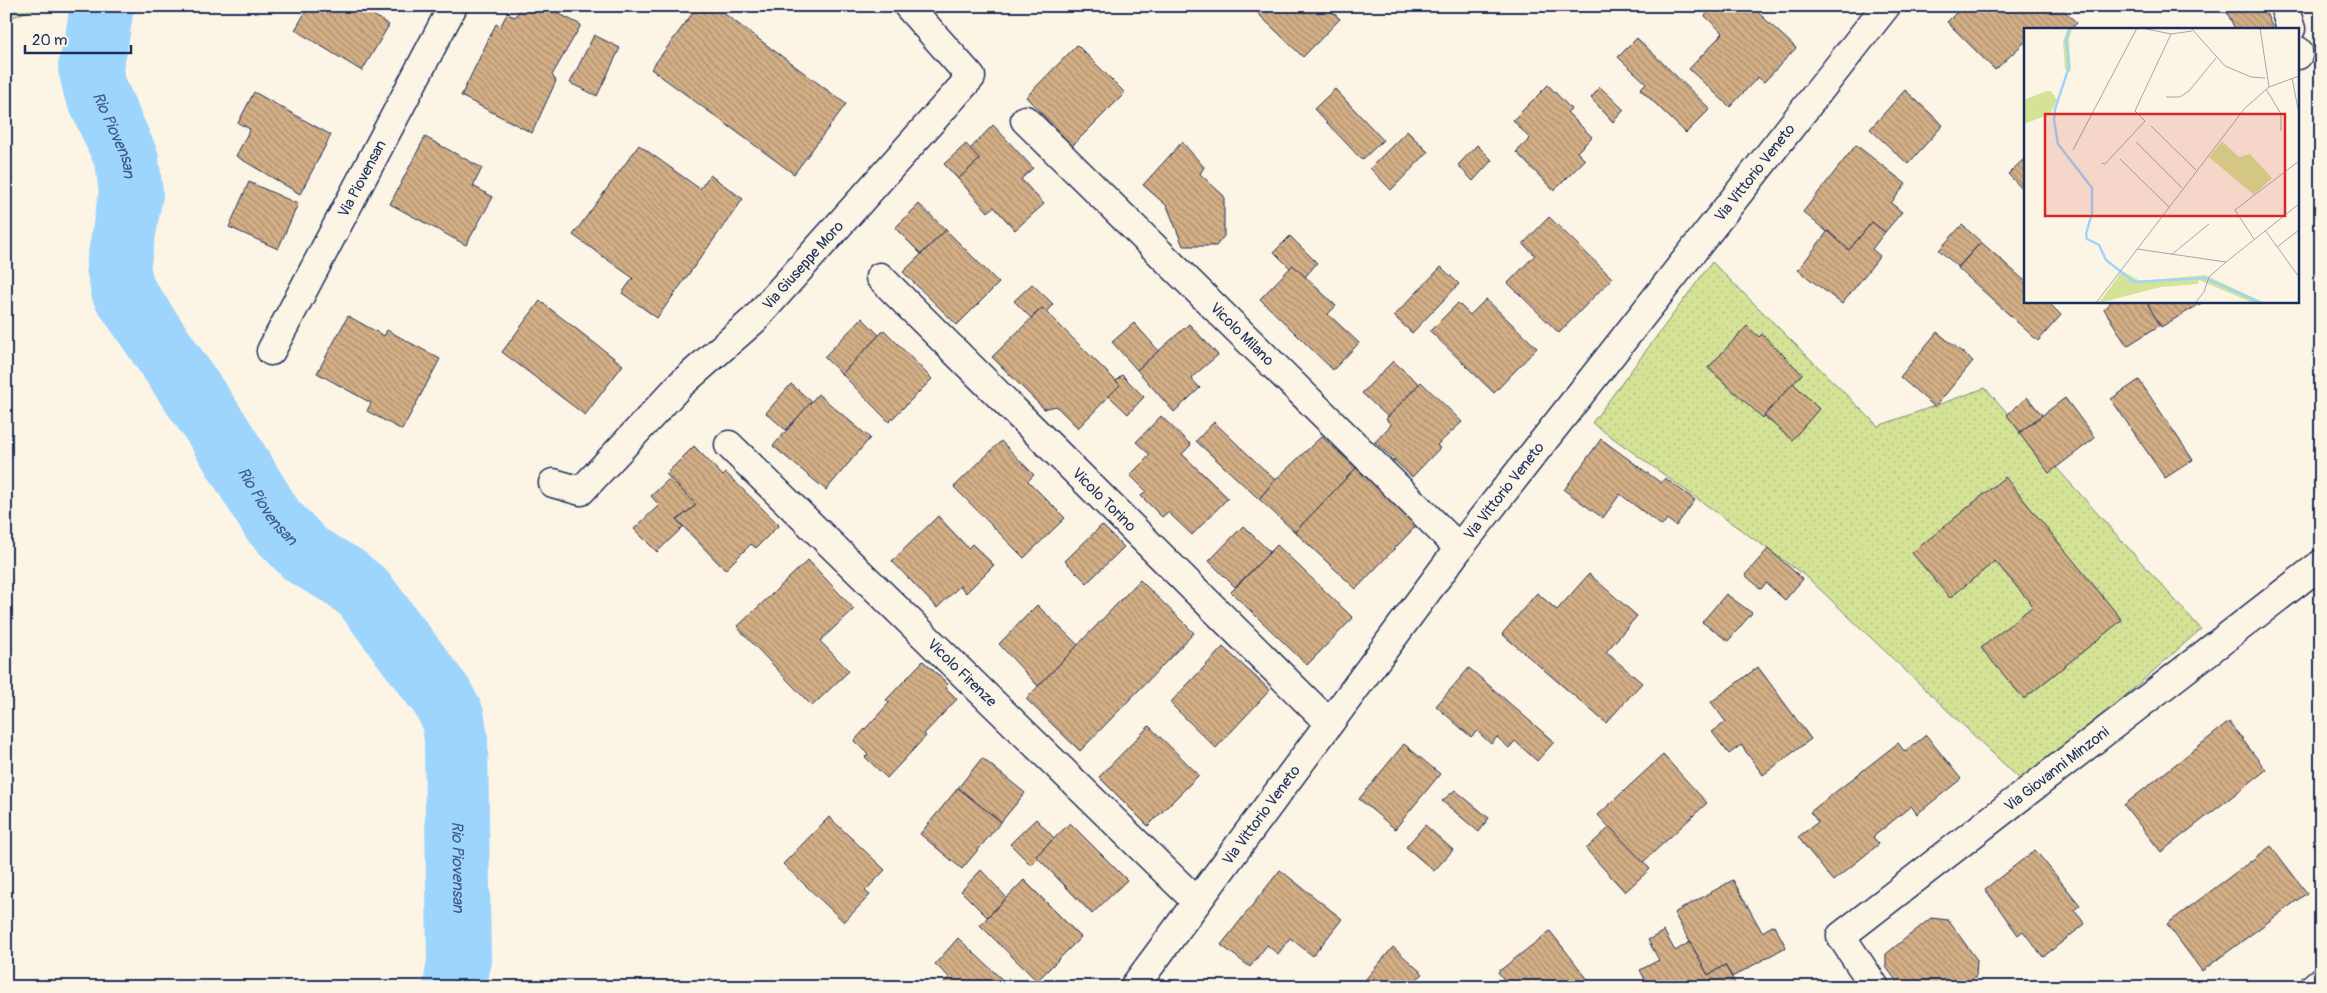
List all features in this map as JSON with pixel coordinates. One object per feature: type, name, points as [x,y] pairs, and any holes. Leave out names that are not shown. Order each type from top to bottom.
[{"type":"street","name":"Via Piovensan","points":[[271,351],[453,6]]},
{"type":"street","name":"Via Giuseppe Moro","points":[[553,483],[581,491],[681,384],[755,319],[971,77],[908,6]]},
{"type":"street","name":"Via Vittorio Veneto","points":[[1134,987],[1459,548],[1886,6]]},
{"type":"street","points":[[2284,6],[2291,28]]},
{"type":"street","name":"Vicolo Milano","points":[[1025,120],[1459,548]]},
{"type":"street","name":"Vicolo Torino","points":[[880,277],[1329,723]]},
{"type":"street","name":"Vicolo Firenze","points":[[728,445],[1197,902]]},
{"type":"street","name":"Via Giovanni Minzoni","points":[[1875,987],[1841,936],[2321,564]]},
{"type":"street","points":[[2314,987],[2321,981]]},
{"type":"green space","points":[[6,6],[40,6],[6,20]]},
{"type":"green space","points":[[1712,262],[1878,426],[1985,388],[2201,629],[2025,784],[1808,578],[1592,423]]},
{"type":"building","points":[[309,6],[359,6],[389,25],[362,71],[295,30]]},
{"type":"building","points":[[522,6],[544,6],[581,25],[552,75],[556,81],[532,133],[461,96],[496,24],[500,27],[507,14],[515,17]]},
{"type":"building","points":[[698,6],[714,6],[846,104],[794,174],[651,69]]},
{"type":"building","points":[[1250,6],[1326,6],[1340,19],[1303,57]]},
{"type":"building","points":[[1713,6],[1751,6],[1796,48],[1764,82],[1758,77],[1730,107],[1689,69],[1723,33],[1705,16]]},
{"type":"building","points":[[1963,6],[2065,6],[2062,9],[2077,23],[2072,28],[2024,28],[2024,43],[1995,70],[1947,22]]},
{"type":"building","points":[[2224,6],[2263,6],[2273,28],[2235,28]]},
{"type":"building","points":[[594,35],[620,48],[597,96],[570,83]]},
{"type":"building","points":[[1637,38],[1710,109],[1686,133],[1640,89],[1646,83],[1618,57]]},
{"type":"building","points":[[1077,45],[1125,93],[1072,146],[1026,97]]},
{"type":"building","points":[[1548,85],[1571,109],[1567,112],[1592,137],[1577,152],[1585,160],[1554,191],[1516,152],[1530,139],[1513,120]]},
{"type":"building","points":[[1600,87],[1624,110],[1613,122],[1591,98]]},
{"type":"building","points":[[1335,89],[1383,140],[1362,160],[1314,109]]},
{"type":"building","points":[[1905,90],[1943,125],[1908,164],[1870,129]]},
{"type":"building","points":[[254,92],[331,135],[300,194],[236,156],[250,129],[238,123]]},
{"type":"building","points":[[993,125],[1033,168],[1021,179],[1044,204],[1015,230],[994,207],[988,212],[958,179],[980,159],[970,149]]},
{"type":"building","points":[[1407,131],[1428,152],[1391,190],[1370,168]]},
{"type":"building","points":[[425,137],[482,168],[473,186],[493,197],[466,245],[390,204]]},
{"type":"building","points":[[1182,142],[1204,167],[1200,174],[1224,196],[1224,236],[1216,246],[1183,246],[1167,206],[1143,185]]},
{"type":"building","points":[[966,144],[980,159],[958,179],[944,164]]},
{"type":"building","points":[[639,145],[700,189],[710,175],[743,199],[657,318],[622,293],[633,278],[573,235]]},
{"type":"building","points":[[1477,145],[1492,160],[1473,181],[1458,165]]},
{"type":"building","points":[[1856,145],[1906,184],[1891,203],[1902,212],[1885,232],[1872,222],[1849,250],[1803,212]]},
{"type":"building","points":[[2024,159],[2024,191],[2008,174]]},
{"type":"building","points":[[249,182],[298,204],[278,249],[229,227]]},
{"type":"building","points":[[919,204],[946,230],[921,254],[895,228]]},
{"type":"building","points":[[1549,217],[1612,278],[1559,333],[1508,283],[1535,255],[1523,244]]},
{"type":"building","points":[[1872,222],[1885,232],[1872,249],[1880,256],[1842,304],[1798,270],[1828,231],[1849,250]]},
{"type":"building","points":[[1962,225],[1981,242],[1958,267],[1939,250]]},
{"type":"building","points":[[946,230],[999,283],[957,325],[903,272]]},
{"type":"building","points":[[1290,236],[1317,263],[1305,277],[1293,265],[1290,268],[1274,252]]},
{"type":"building","points":[[1981,242],[2024,280],[2024,302],[2048,302],[2061,315],[2038,341],[1958,268]]},
{"type":"building","points":[[1293,265],[1336,306],[1328,314],[1359,343],[1333,370],[1260,299]]},
{"type":"building","points":[[1441,267],[1459,284],[1412,333],[1394,316]]},
{"type":"building","points":[[1032,284],[1053,304],[1046,312],[1042,308],[1031,318],[1014,301]]},
{"type":"building","points":[[1486,299],[1537,348],[1494,393],[1430,331],[1458,303],[1470,315]]},
{"type":"building","points":[[540,301],[623,365],[585,415],[502,352]]},
{"type":"building","points":[[2110,302],[2147,302],[2160,325],[2127,346],[2104,309]]},
{"type":"building","points":[[2147,302],[2203,302],[2161,327]]},
{"type":"building","points":[[1042,308],[1120,385],[1078,428],[1056,406],[1044,409],[992,357]]},
{"type":"building","points":[[348,316],[384,336],[387,330],[440,359],[402,430],[367,411],[371,403],[317,373]]},
{"type":"building","points":[[862,318],[879,335],[842,374],[824,357]]},
{"type":"building","points":[[1134,323],[1159,351],[1137,370],[1112,342]]},
{"type":"building","points":[[1189,324],[1218,355],[1191,378],[1200,388],[1174,412],[1137,370]]},
{"type":"building","points":[[1747,326],[1759,337],[1762,334],[1802,374],[1763,418],[1708,368]]},
{"type":"building","points":[[884,330],[932,379],[889,422],[842,374]]},
{"type":"building","points":[[1937,332],[1973,361],[1935,407],[1900,377]]},
{"type":"building","points":[[1393,361],[1419,384],[1388,417],[1362,393]]},
{"type":"building","points":[[1122,375],[1144,397],[1128,414],[1109,396],[1120,385],[1116,381]]},
{"type":"building","points":[[2139,380],[2193,460],[2165,478],[2111,399]]},
{"type":"building","points":[[1421,382],[1462,422],[1437,445],[1440,448],[1412,477],[1375,442],[1391,425],[1386,419]]},
{"type":"building","points":[[1793,383],[1819,409],[1792,440],[1764,416]]},
{"type":"building","points":[[791,384],[812,402],[786,430],[766,413]]},
{"type":"building","points":[[818,394],[870,438],[826,490],[773,446]]},
{"type":"building","points":[[2027,397],[2042,415],[2020,432],[2007,415]]},
{"type":"building","points":[[2065,398],[2095,438],[2049,473],[2019,433]]},
{"type":"building","points":[[1161,416],[1191,445],[1182,454],[1228,498],[1192,535],[1168,512],[1162,517],[1141,496],[1146,491],[1130,475],[1150,455],[1136,442]]},
{"type":"building","points":[[1214,422],[1275,480],[1259,499],[1196,441]]},
{"type":"building","points":[[1322,436],[1356,468],[1295,532],[1259,499],[1275,480]]},
{"type":"building","points":[[1601,439],[1661,483],[1665,478],[1695,500],[1676,526],[1667,519],[1662,526],[1620,494],[1603,518],[1564,490]]},
{"type":"building","points":[[1001,441],[1034,475],[1028,481],[1065,518],[1024,558],[954,487]]},
{"type":"building","points":[[694,446],[723,476],[726,473],[779,525],[756,548],[751,544],[725,570],[677,520],[696,505],[666,474]]},
{"type":"building","points":[[1356,468],[1417,525],[1356,589],[1295,532]]},
{"type":"building","points":[[2005,477],[2122,620],[2024,699],[1981,648],[2033,606],[1995,561],[1950,598],[1912,553]]},
{"type":"building","points":[[670,478],[696,505],[677,520],[683,527],[657,552],[634,529],[659,505],[651,496]]},
{"type":"building","points":[[938,516],[968,548],[972,544],[994,565],[966,593],[960,586],[937,608],[892,561]]},
{"type":"building","points":[[1102,525],[1124,547],[1087,583],[1065,561]]},
{"type":"building","points":[[1243,526],[1270,552],[1235,587],[1209,561]]},
{"type":"building","points":[[1277,545],[1353,618],[1307,665],[1231,592]]},
{"type":"building","points":[[1768,549],[1803,579],[1785,600],[1766,583],[1761,589],[1745,575]]},
{"type":"building","points":[[808,560],[854,609],[820,641],[849,671],[812,706],[737,627]]},
{"type":"building","points":[[1589,574],[1637,616],[1606,652],[1642,683],[1606,723],[1502,634],[1537,593],[1557,610]]},
{"type":"building","points":[[1140,580],[1194,633],[1080,751],[1026,699]]},
{"type":"building","points":[[1726,594],[1752,613],[1728,641],[1702,622]]},
{"type":"building","points":[[1037,605],[1078,645],[1038,686],[999,644]]},
{"type":"building","points":[[1223,647],[1270,690],[1216,748],[1170,703]]},
{"type":"building","points":[[923,661],[948,684],[945,687],[957,699],[887,778],[865,757],[868,754],[854,741],[889,703],[886,700]]},
{"type":"building","points":[[1758,667],[1811,739],[1763,775],[1741,745],[1729,754],[1712,732],[1726,722],[1711,702]]},
{"type":"building","points":[[1469,668],[1554,742],[1537,761],[1515,741],[1509,748],[1497,737],[1491,744],[1477,731],[1471,737],[1436,706]]},
{"type":"building","points":[[2229,722],[2266,770],[2161,852],[2124,805]]},
{"type":"building","points":[[1149,726],[1199,775],[1148,826],[1099,777]]},
{"type":"building","points":[[1926,735],[1961,779],[1917,814],[1911,806],[1873,837],[1879,844],[1833,881],[1798,837],[1818,822],[1810,812],[1898,743],[1905,752]]},
{"type":"building","points":[[1404,744],[1440,774],[1395,829],[1359,799]]},
{"type":"building","points":[[1663,755],[1707,803],[1642,863],[1598,815]]},
{"type":"building","points":[[982,758],[1025,793],[1001,822],[958,788]]},
{"type":"building","points":[[958,788],[1001,822],[962,869],[920,834]]},
{"type":"building","points":[[1455,790],[1489,818],[1479,832],[1442,801]]},
{"type":"building","points":[[829,817],[885,870],[865,891],[870,895],[844,922],[783,864]]},
{"type":"building","points":[[1036,819],[1054,838],[1036,856],[1038,858],[1031,865],[1010,844]]},
{"type":"building","points":[[1070,823],[1127,880],[1092,914],[1036,856]]},
{"type":"building","points":[[1425,825],[1453,850],[1434,871],[1406,847]]},
{"type":"building","points":[[1610,827],[1650,869],[1625,892],[1586,849]]},
{"type":"building","points":[[2271,846],[2307,893],[2202,971],[2167,924]]},
{"type":"building","points":[[2035,850],[2080,905],[2074,910],[2085,924],[2043,957],[2023,931],[2018,935],[1985,889]]},
{"type":"building","points":[[981,870],[1007,898],[987,917],[961,891]]},
{"type":"building","points":[[1280,870],[1342,919],[1313,956],[1290,938],[1278,954],[1267,945],[1250,967],[1221,945]]},
{"type":"building","points":[[1024,880],[1081,937],[1037,981],[980,925]]},
{"type":"building","points":[[1733,880],[1762,932],[1774,925],[1786,947],[1732,977],[1725,965],[1708,975],[1674,913]]},
{"type":"building","points":[[1931,918],[1948,920],[1977,960],[1976,976],[1962,987],[1901,987],[1886,967],[1886,954]]},
{"type":"building","points":[[1550,931],[1589,981],[1582,987],[1508,987],[1498,972]]},
{"type":"building","points":[[1664,931],[1675,951],[1690,942],[1708,975],[1725,965],[1737,987],[1649,987],[1640,970],[1659,960],[1648,940]]},
{"type":"building","points":[[958,938],[1010,987],[940,987],[949,977],[935,964]]},
{"type":"building","points":[[1393,947],[1423,974],[1407,987],[1359,987]]},
{"type":"waterway","name":"Rio Piovensan","points":[[102,6],[96,45],[90,67],[95,89],[127,160],[131,193],[118,266],[123,291],[219,432],[273,521],[306,555],[344,577],[364,593],[442,697],[453,718],[456,740],[459,962],[455,987]]}]
